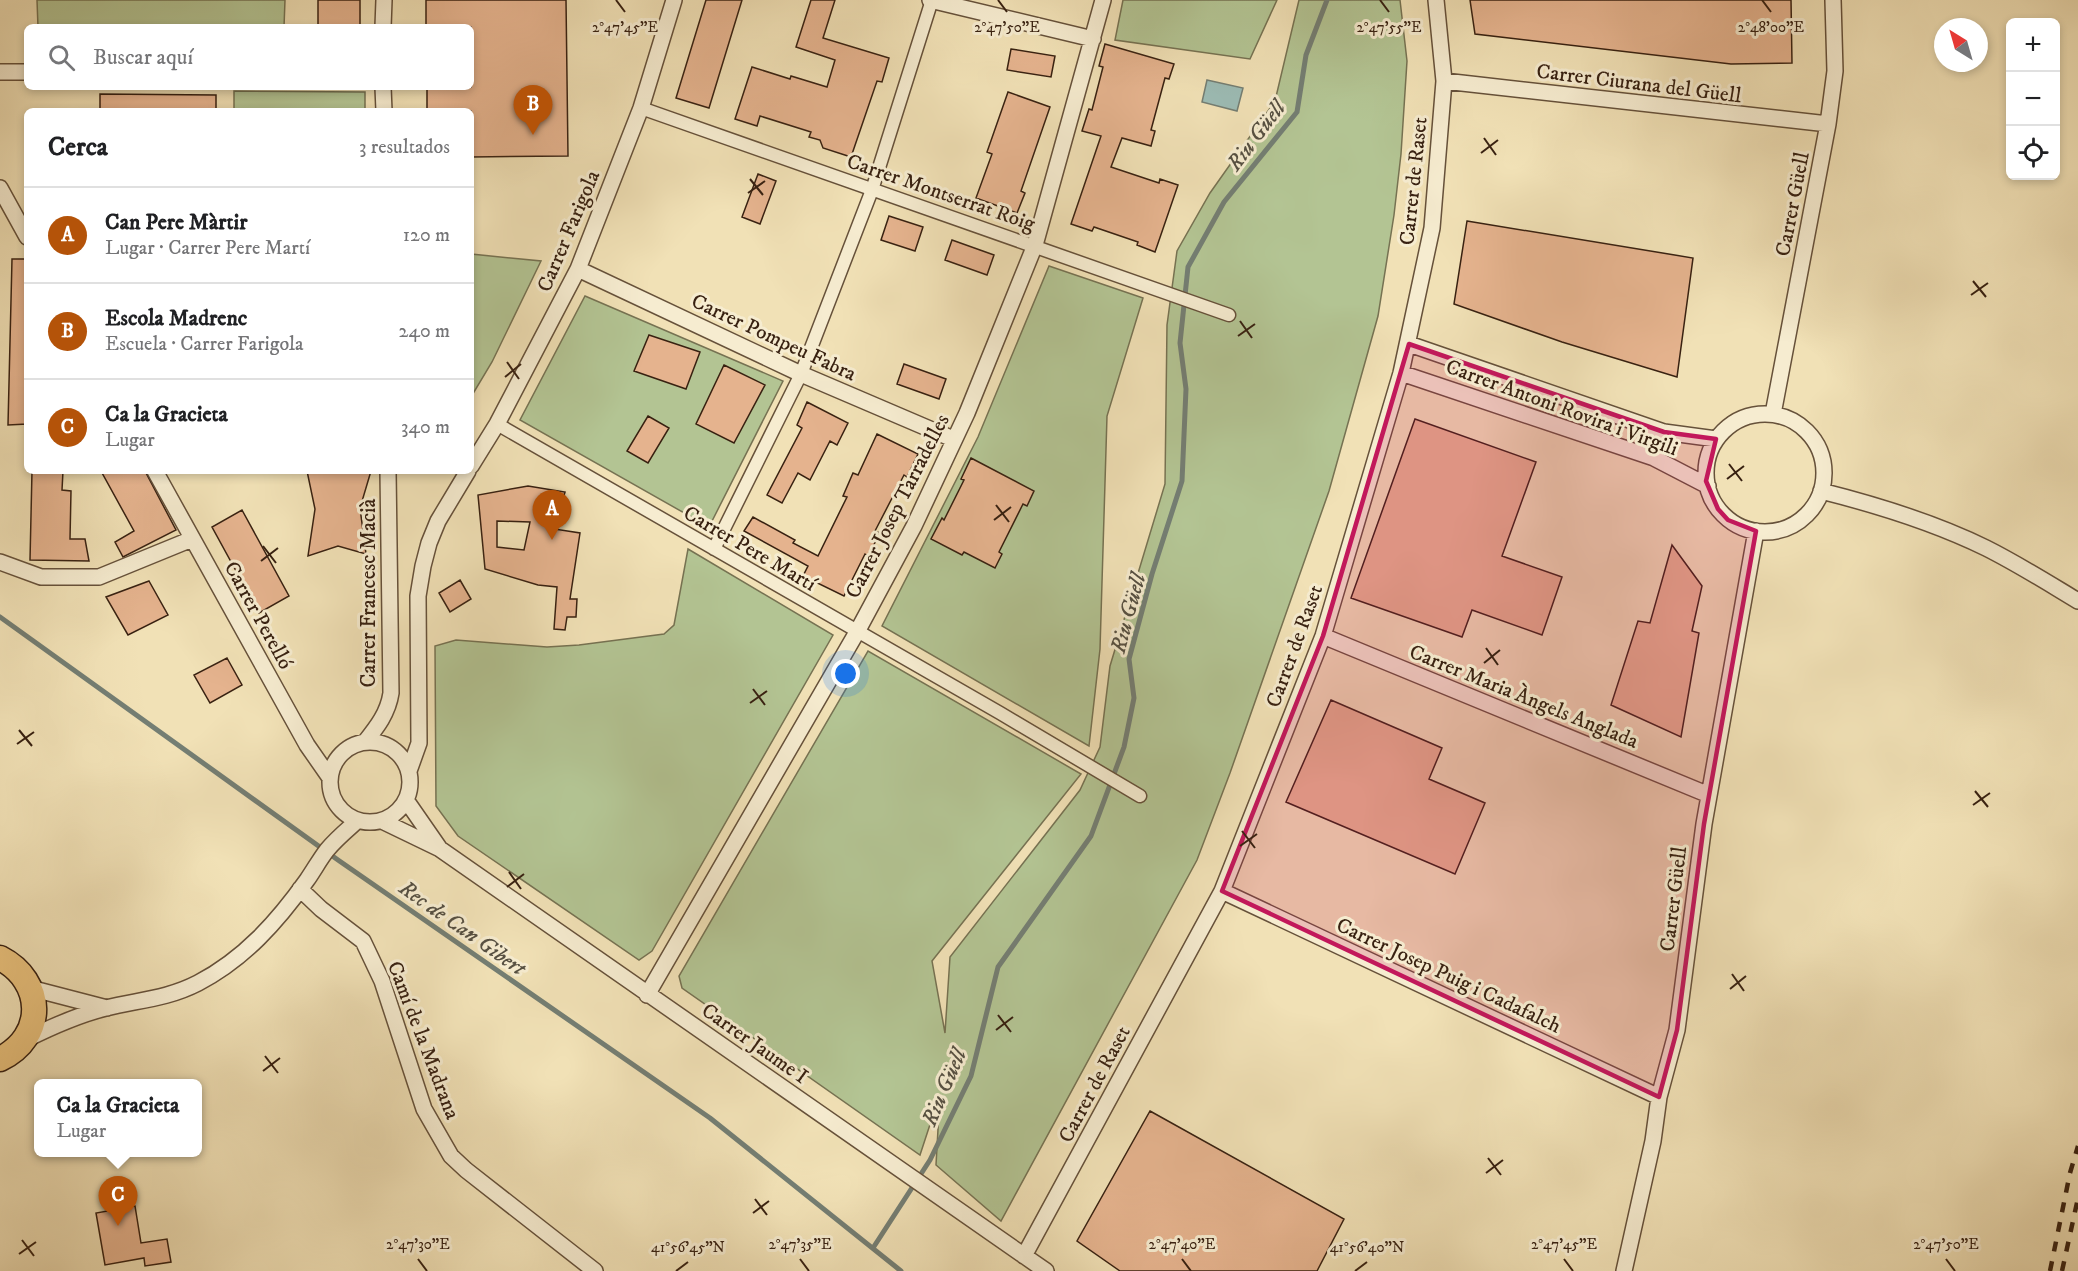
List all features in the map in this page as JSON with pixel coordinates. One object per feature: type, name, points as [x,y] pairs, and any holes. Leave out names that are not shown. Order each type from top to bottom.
[{"type":"main road","points":[[0,1059],[9,1055],[25,1040],[33,1020],[34,1009],[30,988],[18,970],[3,956]]},
{"type":"street","points":[[384,0],[384,24]]},
{"type":"street","name":"Carrer Farigola","points":[[474,461],[497,424],[578,269],[641,108],[674,0]]},
{"type":"street","points":[[714,549],[801,374],[872,190],[931,0],[1093,39]]},
{"type":"street","name":"Carrer Josep Tarradelles","points":[[647,994],[857,632],[914,526],[967,413],[1035,245],[1103,0]]},
{"type":"street","name":"Carrer de Raset","points":[[1024,1256],[1222,891],[1323,636],[1409,344],[1415,303],[1432,228],[1444,81],[1436,0]]},
{"type":"street","name":"Carrer Güell","points":[[1773,414],[1828,124],[1835,71],[1833,0]]},
{"type":"street","points":[[0,72],[24,72]]},
{"type":"street","name":"Carrer Ciurana del Güell","points":[[1444,81],[1828,124]]},
{"type":"street","points":[[384,90],[384,108]]},
{"type":"street","name":"Carrer Montserrat Roig","points":[[641,108],[1229,315]]},
{"type":"street","points":[[0,188],[24,232]]},
{"type":"street","name":"Carrer Pompeu Fabra","points":[[578,269],[801,374],[953,439]]},
{"type":"street","name":"Carrer Antoni Rovira i Virgili","points":[[1409,344],[1664,432],[1716,439]]},
{"type":"street","name":"Carrer Antoni Rovira i Virgili","points":[[1401,373],[1654,458],[1708,486]]},
{"type":"street","points":[[1773,414],[1794,421],[1817,444],[1824,464],[1821,491],[1812,508],[1793,525],[1782,530],[1756,531],[1742,527],[1728,519],[1718,509],[1710,495],[1706,466],[1716,439],[1735,422],[1753,415],[1773,414]]},
{"type":"street","name":"Carrer Pere Martí","points":[[497,424],[1140,796]]},
{"type":"street","name":"Carrer Perelló","points":[[157,474],[307,745],[330,778]]},
{"type":"street","name":"Carrer Francesc Macià","points":[[364,742],[389,706],[388,474]]},
{"type":"street","points":[[409,771],[419,743],[418,596],[423,566],[438,521],[466,474]]},
{"type":"street","points":[[1821,491],[1848,497],[1959,536],[1997,554],[2078,601]]},
{"type":"street","name":"Carrer Güell","points":[[1624,1271],[1653,1141],[1659,1097],[1677,1030],[1709,795],[1756,531]]},
{"type":"street","points":[[0,562],[41,577],[99,577],[192,539]]},
{"type":"street","name":"Carrer Maria Àngels Anglada","points":[[1323,636],[1709,795]]},
{"type":"street","points":[[381,743],[395,750],[406,763],[409,771],[410,785],[406,800],[397,813],[382,821],[372,823],[357,821],[341,811],[333,799],[330,778],[334,763],[344,751],[357,744],[381,743]]},
{"type":"street","name":"Carrer Jaume I","points":[[406,800],[440,849]]},
{"type":"street","points":[[328,848],[341,811]]},
{"type":"street","points":[[25,1040],[63,1021],[107,1008],[154,1000],[175,993],[216,973],[253,945],[269,928],[304,884],[328,848],[357,821]]},
{"type":"street","name":"Carrer Jaume I","points":[[382,821],[440,849],[1046,1271]]},
{"type":"street","name":"Camí de la Madrana","points":[[304,884],[363,941],[382,981],[424,1109],[450,1156],[595,1271]]},
{"type":"street","name":"Carrer Josep Puig i Cadafalch","points":[[1222,891],[1659,1097]]},
{"type":"street","points":[[30,988],[107,1008]]},
{"type":"highlighted area","points":[[1409,344],[1664,432],[1716,439],[1706,481],[1718,509],[1728,520],[1756,531],[1704,824],[1677,1030],[1659,1097],[1222,891],[1323,636]]},
{"type":"green space","points":[[37,0],[285,0],[284,24],[38,24]]},
{"type":"green space","points":[[1123,0],[1277,0],[1250,59],[1115,40]]},
{"type":"green space","points":[[1299,0],[1400,0],[1407,61],[1401,154],[1378,316],[1329,491],[1197,860],[1001,1221],[936,1165],[940,1094],[920,1155],[682,988],[679,976],[868,651],[1081,774],[932,961],[945,1033],[950,957],[1080,790],[1100,747],[1110,666],[1165,484],[1167,325],[1177,251],[1210,193],[1275,101]]},
{"type":"green space","points":[[234,91],[365,92],[365,108],[234,108]]},
{"type":"green space","points":[[474,254],[541,261],[492,362],[474,392]]},
{"type":"green space","points":[[1049,266],[1143,298],[1107,416],[1100,649],[1089,746],[882,626],[978,437]]},
{"type":"green space","points":[[585,296],[783,381],[709,527],[520,420]]},
{"type":"green space","points":[[688,549],[833,635],[652,951],[639,960],[458,836],[436,806],[435,646],[456,640],[547,647],[664,634],[674,625]]},
{"type":"water","points":[[1207,80],[1243,88],[1237,111],[1202,102]]},
{"type":"building","points":[[318,0],[360,0],[360,24],[318,24]]},
{"type":"building","points":[[426,0],[566,0],[568,156],[474,157],[474,108],[427,108],[427,90],[474,90],[474,24],[426,24]]},
{"type":"building","points":[[706,0],[742,0],[709,108],[676,98]]},
{"type":"building","points":[[811,0],[835,0],[823,38],[889,58],[882,82],[877,81],[851,157],[823,148],[820,140],[809,137],[811,132],[760,116],[757,126],[735,119],[752,67],[790,79],[791,76],[827,87],[835,60],[796,47]]},
{"type":"building","points":[[1470,0],[1791,0],[1792,63],[1731,64],[1475,34]]},
{"type":"building","points":[[1105,44],[1174,64],[1169,79],[1165,78],[1151,130],[1155,131],[1151,146],[1122,138],[1111,167],[1159,183],[1160,179],[1178,185],[1155,252],[1137,245],[1138,242],[1094,227],[1092,231],[1071,224],[1101,136],[1082,131],[1089,109],[1092,110],[1103,67],[1099,66]]},
{"type":"building","points":[[1011,49],[1055,56],[1051,77],[1007,70]]},
{"type":"building","points":[[1008,92],[1050,107],[1021,191],[1025,193],[1017,213],[976,198],[992,154],[987,152]]},
{"type":"building","points":[[100,94],[216,95],[216,108],[100,108]]},
{"type":"building","points":[[758,174],[776,181],[760,224],[742,217]]},
{"type":"building","points":[[889,216],[923,227],[915,251],[881,240]]},
{"type":"building","points":[[1467,221],[1693,258],[1677,377],[1562,342],[1454,304]]},
{"type":"building","points":[[952,240],[994,255],[987,275],[945,260]]},
{"type":"building","points":[[12,259],[24,259],[24,424],[8,425]]},
{"type":"building","points":[[649,335],[700,352],[686,389],[634,371]]},
{"type":"building","points":[[904,364],[946,379],[939,399],[897,384]]},
{"type":"building","points":[[724,365],[765,385],[734,443],[696,424]]},
{"type":"building","points":[[807,402],[848,423],[837,445],[830,441],[810,480],[798,473],[782,503],[767,495],[802,428],[797,425]]},
{"type":"building","points":[[648,416],[669,428],[648,463],[627,451]]},
{"type":"building","points":[[1415,419],[1536,462],[1502,556],[1562,577],[1542,635],[1472,610],[1462,637],[1351,598]]},
{"type":"building","points":[[877,434],[918,454],[907,477],[904,475],[875,531],[880,533],[868,556],[865,554],[844,596],[803,576],[808,566],[744,531],[753,517],[795,540],[793,543],[818,556],[847,497],[843,496],[853,473],[858,475]]},
{"type":"building","points":[[971,458],[1034,491],[1027,506],[1023,504],[999,552],[1002,554],[995,568],[931,539],[942,518],[944,520],[964,480],[961,479]]},
{"type":"building","points":[[32,474],[63,474],[62,490],[71,491],[70,539],[85,539],[89,561],[30,560]]},
{"type":"building","points":[[103,474],[147,474],[176,530],[123,557],[115,542],[134,531]]},
{"type":"building","points":[[308,474],[370,474],[360,508],[366,554],[338,546],[308,556],[315,509]]},
{"type":"building","points":[[528,486],[565,492],[554,529],[580,533],[570,599],[577,599],[576,617],[567,617],[565,630],[554,629],[557,587],[538,585],[485,569],[478,495]],"holes":[[[497,521],[530,522],[524,550],[497,547]]]},
{"type":"building","points":[[242,510],[289,596],[259,613],[212,527]]},
{"type":"building","points":[[1672,545],[1702,586],[1692,631],[1699,633],[1681,737],[1611,705],[1638,621],[1650,623]]},
{"type":"building","points":[[460,580],[471,599],[450,612],[439,593]]},
{"type":"building","points":[[149,581],[168,615],[128,635],[106,597]]},
{"type":"building","points":[[227,658],[242,685],[210,703],[194,675]]},
{"type":"building","points":[[1331,700],[1442,748],[1429,779],[1485,803],[1455,874],[1286,802]]},
{"type":"building","points":[[1150,1111],[1344,1219],[1317,1271],[1120,1271],[1077,1241]]},
{"type":"building","points":[[135,1206],[141,1243],[167,1239],[171,1262],[145,1266],[144,1258],[105,1265],[96,1213]]},
{"type":"waterway","name":"Riu Güell","points":[[873,1248],[930,1160],[971,1076],[998,967],[1091,836],[1124,747],[1134,698],[1129,659],[1152,574],[1182,481],[1186,389],[1180,343],[1188,267],[1224,202],[1297,112],[1306,55],[1327,0]]},
{"type":"waterway","name":"Rec de Can Gibert","points":[[0,617],[338,860],[710,1118],[901,1271]]},
{"type":"railway","points":[[2050,1271],[2070,1173],[2078,1146]]},
{"type":"railway","points":[[2062,1271],[2078,1198]]},
{"type":"place","name":"Escola Madrenc","points":[[533,135]]},
{"type":"place","name":"Can Pere Màrtir","points":[[552,540]]},
{"type":"place","name":"Ca la Gracieta","points":[[118,1226]]}]
